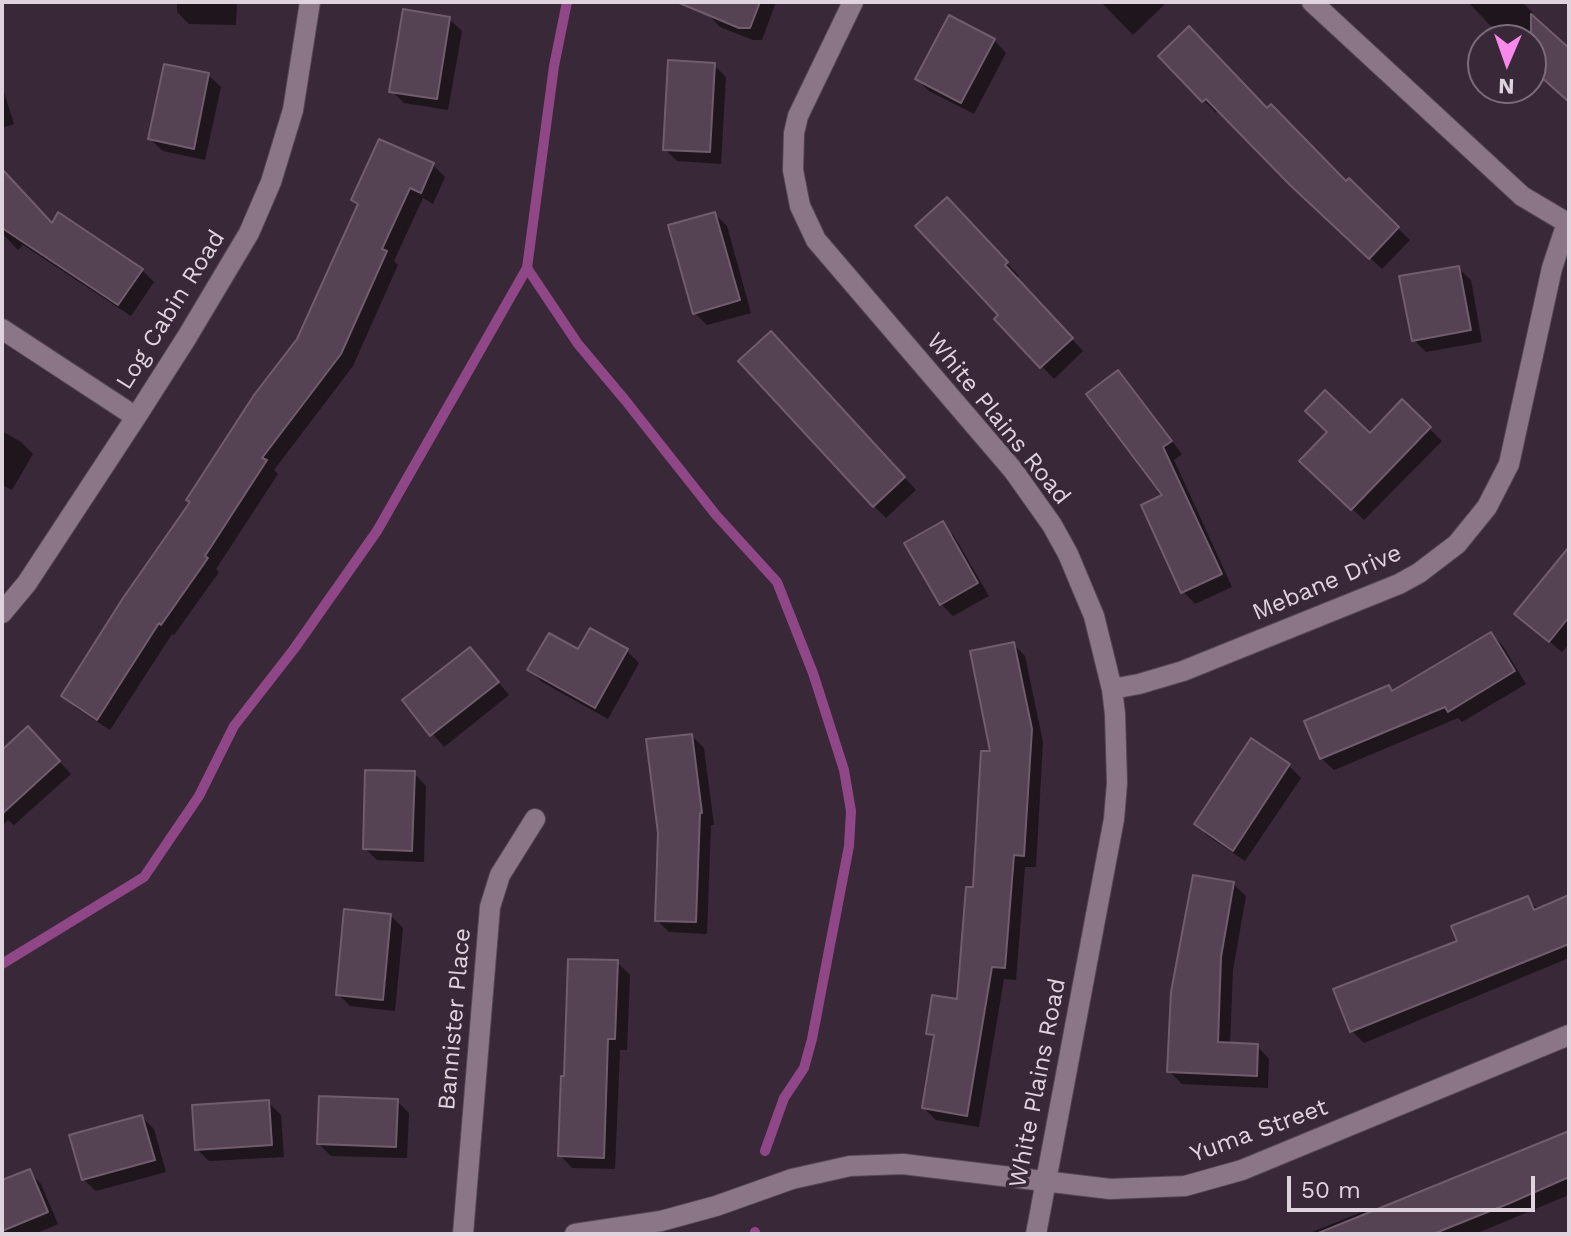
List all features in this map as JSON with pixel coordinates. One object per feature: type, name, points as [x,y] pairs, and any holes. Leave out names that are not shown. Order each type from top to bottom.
[{"type":"street","name":"Log Cabin Road","points":[[2,613],[27,583],[136,417],[249,233],[266,195],[293,110],[310,2]]},
{"type":"street","name":"White Plains Road","points":[[853,2],[798,116],[794,133],[793,170],[800,206],[816,240],[1013,470],[1046,515],[1068,554],[1094,616],[1112,689],[1117,783],[1114,819],[1036,1234]]},
{"type":"street","points":[[1312,2],[1522,196],[1568,223]]},
{"type":"street","name":"Mebane Drive","points":[[1112,689],[1183,671],[1399,584],[1457,544],[1487,507],[1509,464],[1552,268],[1568,223]]},
{"type":"street","points":[[2,329],[136,417]]},
{"type":"street","name":"Bannister Place","points":[[463,1234],[490,907],[500,875],[535,819]]},
{"type":"street","name":"Yuma Street","points":[[575,1234],[661,1221],[716,1206],[792,1179],[850,1166],[903,1164],[1110,1189],[1185,1186],[1242,1170],[1569,1035]]},
{"type":"building","points":[[677,2],[760,2],[750,28],[739,28]]},
{"type":"building","points":[[403,9],[450,17],[437,99],[389,92]]},
{"type":"building","points":[[1531,14],[1542,24],[1531,24]]},
{"type":"building","points":[[949,15],[995,39],[961,103],[915,79]]},
{"type":"building","points":[[1189,26],[1267,108],[1271,104],[1346,181],[1349,178],[1399,227],[1369,259],[1290,185],[1206,99],[1202,102],[1158,56]]},
{"type":"building","points":[[1547,28],[1569,48],[1569,102],[1547,82]]},
{"type":"building","points":[[668,60],[715,63],[710,152],[663,150]]},
{"type":"building","points":[[164,64],[209,73],[194,149],[148,139]]},
{"type":"building","points":[[379,139],[434,163],[421,193],[410,188],[382,249],[387,251],[341,354],[262,458],[267,460],[205,556],[208,558],[161,625],[159,623],[97,720],[61,696],[123,598],[190,502],[186,500],[254,395],[297,339],[358,204],[351,200]]},
{"type":"building","points":[[2,169],[52,223],[58,212],[143,269],[118,305],[2,228]]},
{"type":"building","points":[[947,197],[1073,338],[1040,368],[994,319],[998,315],[915,226]]},
{"type":"building","points":[[715,212],[740,300],[693,314],[668,225]]},
{"type":"building","points":[[1459,266],[1471,330],[1412,341],[1399,276]]},
{"type":"building","points":[[771,331],[905,477],[873,507],[738,361]]},
{"type":"building","points":[[1118,370],[1172,441],[1163,447],[1222,574],[1181,593],[1141,505],[1162,495],[1086,394]]},
{"type":"building","points":[[1325,390],[1370,433],[1402,399],[1431,427],[1351,510],[1299,461],[1327,432],[1305,411]]},
{"type":"building","points":[[943,521],[978,583],[940,605],[904,543]]},
{"type":"building","points":[[1569,547],[1569,617],[1549,642],[1514,614]]},
{"type":"building","points":[[590,628],[628,649],[595,708],[527,670],[549,633],[578,649]]},
{"type":"building","points":[[1491,632],[1515,671],[1448,712],[1445,707],[1320,759],[1304,721],[1389,685],[1392,691]]},
{"type":"building","points":[[1014,642],[1032,729],[1024,856],[1014,855],[1005,968],[992,967],[967,1116],[922,1108],[934,1035],[926,1034],[932,995],[957,999],[966,887],[973,887],[981,751],[990,751],[970,651]]},
{"type":"building","points":[[470,647],[499,682],[430,736],[402,700]]},
{"type":"building","points":[[28,726],[60,761],[2,814],[2,750]]},
{"type":"building","points":[[692,734],[702,813],[696,922],[655,921],[658,833],[646,739]]},
{"type":"building","points":[[1251,738],[1290,764],[1233,851],[1194,824]]},
{"type":"building","points":[[365,770],[415,771],[412,851],[363,849]]},
{"type":"building","points":[[1193,875],[1234,882],[1221,957],[1218,1042],[1258,1044],[1257,1076],[1167,1072],[1171,992]]},
{"type":"building","points":[[1569,895],[1569,944],[1350,1032],[1333,989],[1457,941],[1451,926],[1528,896],[1534,910]]},
{"type":"building","points":[[344,909],[391,914],[383,1000],[336,995]]},
{"type":"building","points":[[568,959],[618,960],[615,1039],[608,1039],[604,1158],[558,1156]]},
{"type":"building","points":[[319,1096],[398,1099],[396,1147],[317,1144]]},
{"type":"building","points":[[269,1100],[272,1145],[195,1150],[192,1105]]},
{"type":"building","points":[[142,1115],[155,1160],[82,1180],[69,1135]]},
{"type":"building","points":[[1569,1131],[1569,1177],[1510,1203],[1433,1234],[1316,1234]]},
{"type":"building","points":[[30,1169],[48,1212],[2,1231],[2,1180]]},
{"type":"waterway","points":[[2,964],[144,877],[199,796],[234,726],[294,649],[377,531],[527,268],[554,66],[567,2]]},
{"type":"waterway","points":[[527,268],[578,344],[716,515],[777,582],[813,673],[844,770],[851,811],[849,846],[812,1039],[804,1068],[784,1098],[765,1151]]}]
